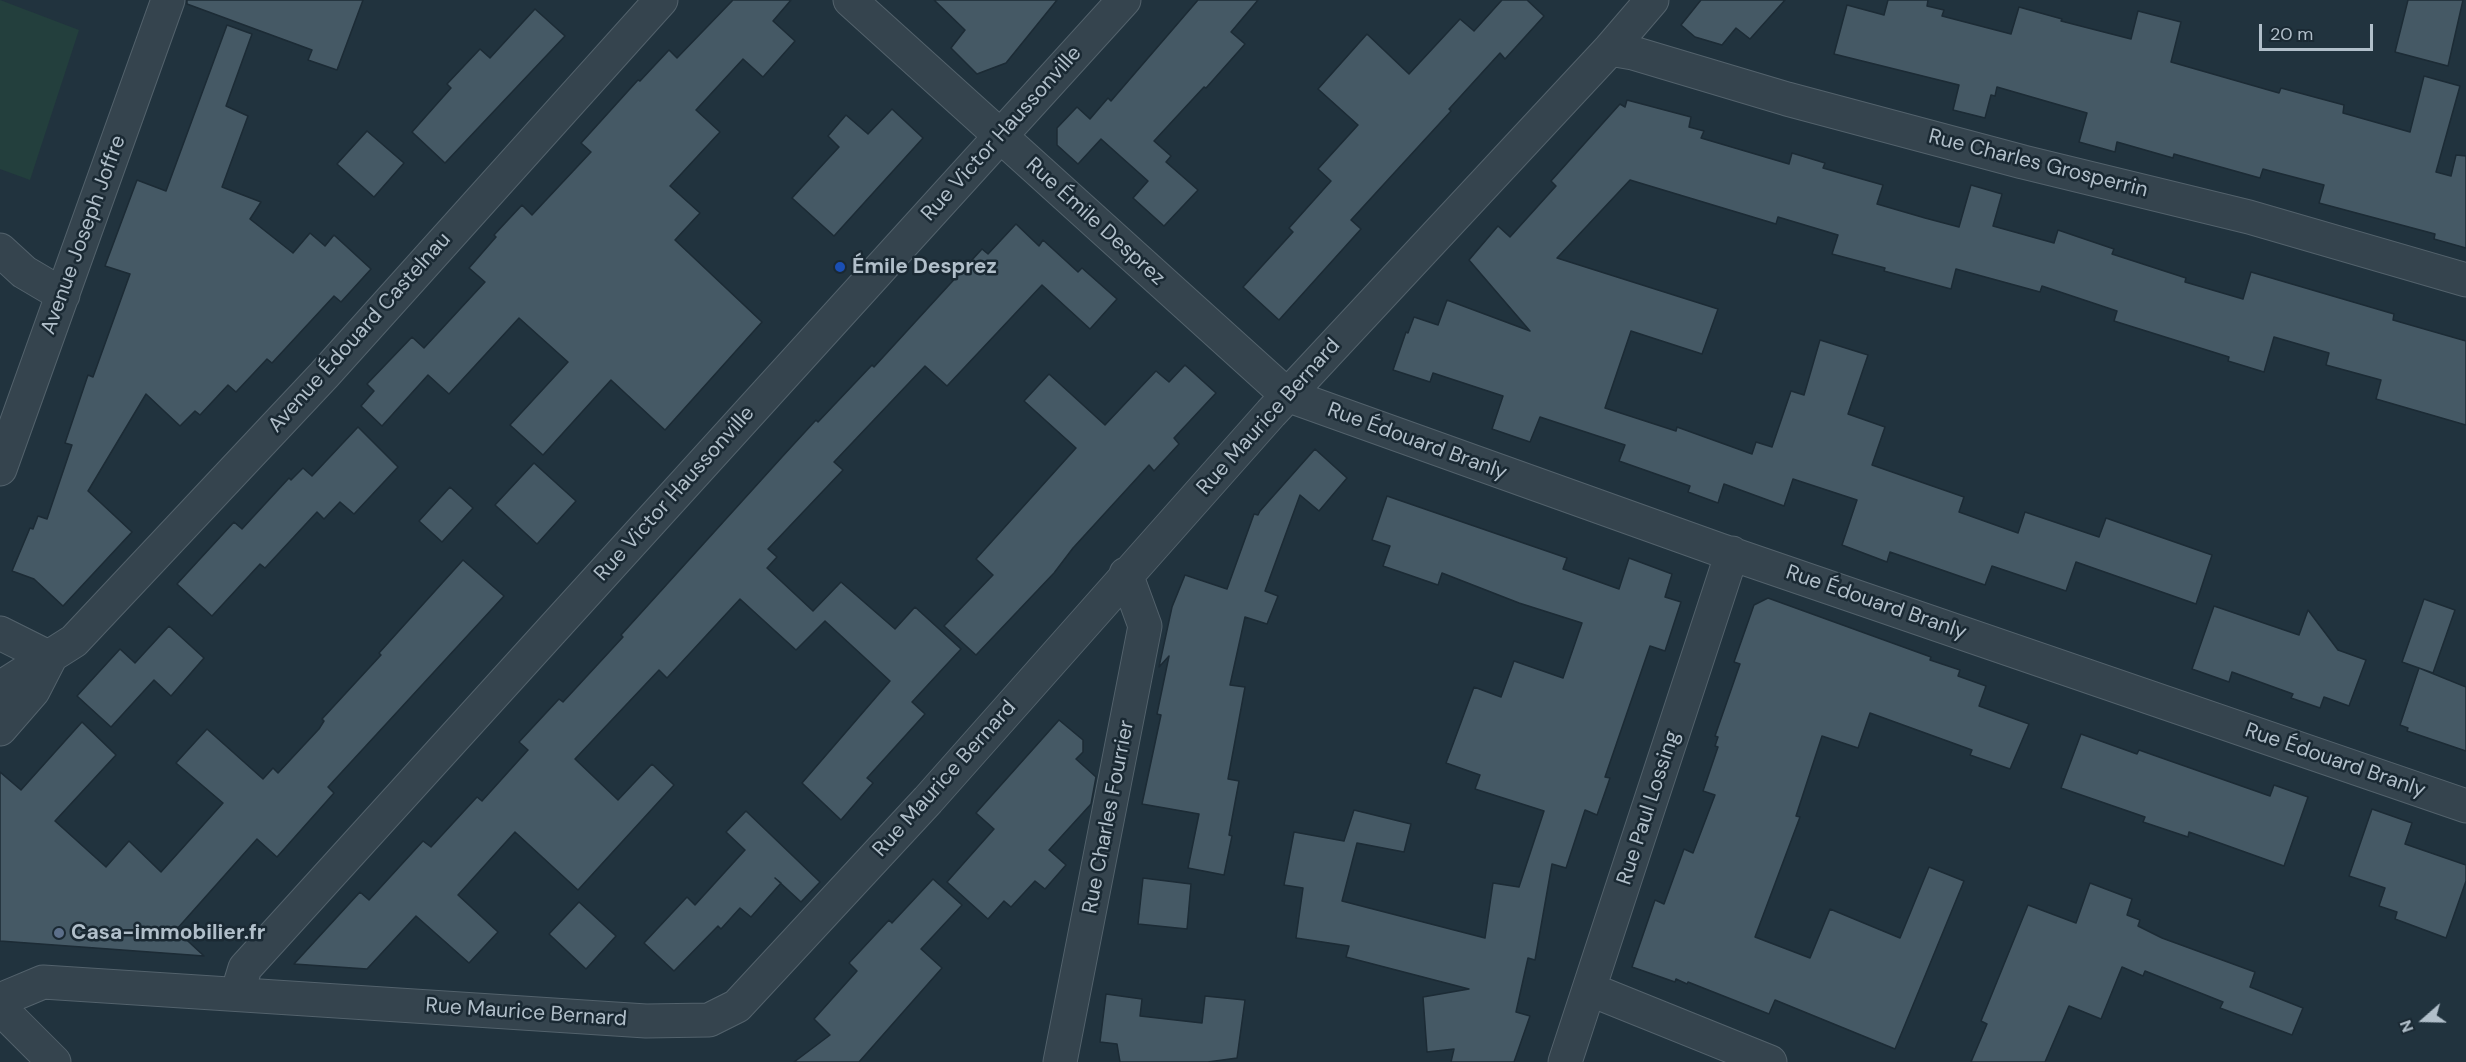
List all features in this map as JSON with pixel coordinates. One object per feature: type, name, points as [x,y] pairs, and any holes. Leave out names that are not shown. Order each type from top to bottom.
[{"type":"street","name":"Avenue Joseph Joffre","points":[[0,469],[12,396],[63,294],[168,0]]},
{"type":"street","name":"Avenue Édouard Castelnau","points":[[0,688],[74,641],[324,375],[661,0]]},
{"type":"street","name":"Rue Émile Desprez","points":[[850,0],[1287,395]]},
{"type":"street","name":"Rue Victor Haussonville","points":[[237,994],[245,968],[1124,0]]},
{"type":"street","name":"Rue Maurice Bernard","points":[[0,1000],[43,981],[646,1022],[709,1020],[736,1006],[928,800],[1287,395],[1610,49],[1652,0]]},
{"type":"street","name":"Rue Charles Grosperrin","points":[[1610,49],[1633,53],[1787,99],[2023,162],[2249,217],[2466,280]]},
{"type":"street","points":[[0,250],[24,272],[63,294]]},
{"type":"street","name":"Rue Édouard Branly","points":[[1287,395],[1732,554],[2466,806]]},
{"type":"street","name":"Rue Paul Lossing","points":[[1565,1062],[1732,554]]},
{"type":"street","name":"Rue Charles Fourrier","points":[[1060,1062],[1145,626],[1126,574]]},
{"type":"street","points":[[0,633],[50,658],[33,691],[0,729]]},
{"type":"street","points":[[1589,989],[1770,1062]]},
{"type":"street","points":[[0,1008],[54,1062]]},
{"type":"green space","points":[[0,0],[79,30],[30,180],[0,169]]},
{"type":"building","points":[[187,0],[363,0],[337,70],[308,60],[312,50],[187,4]]},
{"type":"building","points":[[733,0],[791,0],[773,21],[795,41],[763,77],[743,59],[696,110],[720,132],[670,186],[700,213],[675,240],[762,322],[665,430],[611,380],[543,455],[510,425],[568,362],[519,318],[449,394],[428,375],[382,426],[361,406],[374,391],[367,384],[412,337],[424,348],[485,282],[469,268],[496,237],[494,235],[522,205],[532,215],[591,152],[581,143],[638,80],[640,81],[669,50],[677,58]]},
{"type":"building","points":[[934,0],[1057,0],[1006,63],[977,74],[951,48],[965,30]]},
{"type":"building","points":[[1198,0],[1258,0],[1231,32],[1245,44],[1154,141],[1171,156],[1166,162],[1198,190],[1164,226],[1133,198],[1148,181],[1101,139],[1078,164],[1057,145],[1057,128],[1077,107],[1090,119],[1108,98],[1111,101]]},
{"type":"building","points":[[1502,0],[1527,0],[1544,16],[1505,59],[1500,53],[1449,109],[1451,111],[1351,220],[1361,229],[1279,320],[1243,287],[1293,232],[1289,228],[1331,181],[1318,169],[1358,125],[1318,89],[1367,34],[1409,74],[1460,19],[1474,31]]},
{"type":"building","points":[[1701,0],[1785,0],[1750,39],[1736,28],[1722,45],[1695,37],[1681,25]]},
{"type":"building","points":[[1888,0],[1928,0],[1927,6],[1944,10],[1942,16],[2011,34],[2019,7],[2062,19],[2061,21],[2131,39],[2138,11],[2181,22],[2171,62],[2279,93],[2281,88],[2344,105],[2343,113],[2410,132],[2424,76],[2460,86],[2436,172],[2451,176],[2456,155],[2466,156],[2466,248],[2434,239],[2435,234],[2319,203],[2324,185],[2263,169],[2260,178],[2174,154],[2173,158],[2117,142],[2115,152],[2079,142],[2087,113],[1997,87],[1995,96],[1991,95],[1985,118],[1953,110],[1959,85],[1834,54],[1847,5],[1884,15]]},
{"type":"building","points":[[2408,0],[2463,0],[2448,66],[2395,52]]},
{"type":"building","points":[[535,9],[565,36],[445,163],[412,132],[451,88],[447,84],[480,49],[490,58]]},
{"type":"building","points":[[227,25],[252,34],[226,106],[248,116],[222,187],[261,202],[250,219],[293,253],[310,233],[325,246],[334,235],[371,269],[341,302],[334,296],[272,363],[267,359],[236,392],[228,385],[200,415],[195,411],[180,426],[146,394],[88,491],[132,532],[63,606],[34,579],[12,571],[30,528],[33,529],[38,516],[47,519],[72,445],[65,443],[88,375],[93,377],[130,274],[105,266],[137,180],[166,191]]},
{"type":"building","points":[[1627,100],[1691,117],[1689,127],[1704,131],[1701,138],[1789,164],[1792,153],[1825,163],[1823,168],[1883,185],[1877,204],[1925,218],[1959,227],[1971,185],[2002,194],[1993,226],[2054,243],[2058,230],[2114,249],[2112,254],[2186,278],[2185,282],[2243,299],[2251,272],[2394,314],[2393,320],[2466,341],[2466,425],[2376,399],[2381,380],[2326,365],[2329,353],[2274,337],[2264,372],[2228,361],[2229,357],[2114,321],[2117,311],[2042,286],[2040,292],[1956,269],[1951,289],[1832,254],[1838,235],[1778,217],[1776,224],[1630,180],[1557,258],[1718,309],[1702,354],[1631,331],[1605,408],[1676,431],[1677,427],[1752,454],[1756,442],[1772,447],[1791,391],[1804,395],[1820,340],[1868,355],[1848,414],[1885,427],[1872,465],[1964,497],[1959,512],[2018,533],[2025,512],[2099,537],[2106,518],[2212,555],[2196,604],[2076,562],[2066,591],[1992,566],[1985,585],[1890,552],[1887,562],[1842,545],[1857,500],[1793,479],[1784,506],[1724,484],[1718,503],[1688,492],[1690,486],[1619,461],[1625,445],[1540,417],[1530,442],[1492,429],[1503,396],[1433,373],[1430,382],[1393,370],[1406,332],[1408,333],[1414,317],[1438,325],[1447,300],[1530,331],[1469,260],[1498,226],[1510,237],[1556,186],[1551,181],[1620,104],[1625,107]]},
{"type":"building","points":[[892,109],[923,138],[834,236],[792,198],[839,147],[828,136],[846,115],[868,134]]},
{"type":"building","points":[[367,131],[404,163],[374,197],[337,164]]},
{"type":"building","points":[[1016,224],[1039,246],[1043,240],[1078,272],[1082,268],[1117,299],[1090,329],[1042,285],[947,386],[925,366],[834,462],[843,470],[768,549],[777,557],[767,568],[813,611],[841,582],[895,629],[915,607],[961,649],[912,702],[925,714],[867,778],[873,783],[841,820],[802,783],[890,681],[825,621],[796,650],[740,599],[667,678],[659,670],[575,759],[618,800],[652,764],[674,785],[578,890],[515,832],[458,895],[498,932],[469,963],[416,916],[367,969],[294,964],[360,892],[369,900],[423,841],[431,847],[477,797],[482,801],[528,750],[519,742],[559,699],[563,702],[623,637],[621,635],[816,420],[818,422],[872,365],[874,367],[982,249],[988,254]]},
{"type":"building","points":[[1185,365],[1216,393],[1174,438],[1179,444],[1154,471],[1149,465],[1073,548],[1054,573],[976,655],[944,626],[993,575],[976,559],[1076,448],[1024,401],[1049,374],[1105,425],[1156,371],[1169,382]]},
{"type":"building","points":[[358,427],[398,467],[354,514],[340,502],[324,519],[317,512],[265,568],[260,564],[212,616],[177,584],[234,522],[242,529],[289,478],[291,480],[303,468],[312,476]]},
{"type":"building","points":[[1315,449],[1347,478],[1319,511],[1300,495],[1265,591],[1278,596],[1267,624],[1245,617],[1230,685],[1245,687],[1228,779],[1239,781],[1224,875],[1188,868],[1199,814],[1142,804],[1161,715],[1157,714],[1169,656],[1159,667],[1172,607],[1185,575],[1227,589],[1254,514],[1258,515]]},
{"type":"building","points":[[534,463],[576,501],[537,544],[495,505]]},
{"type":"building","points":[[450,487],[473,508],[442,542],[419,521]]},
{"type":"building","points":[[1387,496],[1567,558],[1563,569],[1619,589],[1629,558],[1672,574],[1665,597],[1681,602],[1665,651],[1650,646],[1605,777],[1610,778],[1597,815],[1585,810],[1566,868],[1552,864],[1535,960],[1528,958],[1516,1012],[1530,1016],[1514,1062],[1451,1062],[1454,1049],[1427,1052],[1423,997],[1469,989],[1346,957],[1349,946],[1296,938],[1303,888],[1284,885],[1294,832],[1344,841],[1354,810],[1411,824],[1404,852],[1357,843],[1342,901],[1485,938],[1493,883],[1519,887],[1544,811],[1475,789],[1480,775],[1446,763],[1474,687],[1501,697],[1514,661],[1563,678],[1582,623],[1519,603],[1442,573],[1438,585],[1383,566],[1390,546],[1372,540]]},
{"type":"building","points":[[463,560],[504,596],[328,787],[334,793],[277,857],[257,839],[176,930],[204,956],[0,941],[0,772],[21,790],[82,722],[116,755],[55,821],[106,867],[129,841],[161,872],[223,803],[176,763],[207,729],[263,779],[273,768],[278,773],[319,729],[324,721],[322,719],[381,655],[379,653]]},
{"type":"building","points":[[1768,598],[1931,657],[1930,660],[1960,670],[1958,676],[1986,686],[1979,706],[2029,724],[2010,769],[1970,755],[1972,750],[1870,713],[1858,748],[1822,736],[1796,816],[1800,817],[1755,937],[1810,958],[1830,909],[1900,938],[1929,867],[1964,881],[1895,1049],[1775,1000],[1769,1014],[1688,982],[1687,984],[1676,979],[1675,982],[1632,967],[1655,900],[1664,904],[1684,849],[1693,853],[1715,795],[1703,791],[1718,747],[1715,746],[1718,737],[1715,736],[1740,664],[1734,662],[1754,605]]},
{"type":"building","points":[[2424,599],[2455,610],[2433,673],[2402,662]]},
{"type":"building","points":[[2214,606],[2299,635],[2308,610],[2338,650],[2366,660],[2349,706],[2324,697],[2320,708],[2291,698],[2293,694],[2232,672],[2229,682],[2192,669]]},
{"type":"building","points":[[169,626],[204,658],[171,696],[154,680],[111,727],[77,696],[120,649],[135,663]]},
{"type":"building","points":[[2419,668],[2466,687],[2466,751],[2407,731],[2408,728],[2400,725]]},
{"type":"building","points":[[1059,720],[1083,740],[1083,752],[1076,759],[1096,777],[1091,804],[1049,850],[1066,865],[1045,889],[1035,881],[1011,907],[1004,901],[988,919],[947,882],[994,829],[976,813]]},
{"type":"building","points":[[2081,734],[2137,754],[2139,750],[2270,796],[2274,785],[2308,797],[2284,866],[2189,832],[2188,837],[2143,822],[2145,817],[2061,788]]},
{"type":"building","points":[[2372,809],[2412,823],[2405,844],[2466,865],[2466,881],[2446,938],[2395,919],[2397,912],[2379,906],[2385,888],[2349,876]]},
{"type":"building","points":[[746,811],[820,882],[801,902],[781,883],[751,917],[740,908],[721,929],[718,926],[674,971],[644,943],[687,897],[695,905],[745,850],[726,832]]},
{"type":"building","points":[[1143,878],[1191,884],[1187,929],[1138,924]]},
{"type":"building","points":[[933,879],[962,905],[921,949],[942,968],[859,1062],[794,1062],[830,1035],[814,1019],[857,971],[849,963],[889,920],[892,923]]},
{"type":"building","points":[[2090,883],[2132,899],[2127,915],[2140,920],[2138,926],[2162,938],[2255,972],[2250,987],[2303,1008],[2292,1035],[2220,1008],[2223,1002],[2145,971],[2143,976],[2122,967],[2101,1019],[2069,1006],[2045,1062],[1971,1062],[1987,1024],[1981,1021],[2028,905],[2076,923]]},
{"type":"building","points":[[579,902],[616,936],[586,969],[549,934]]},
{"type":"building","points":[[1106,994],[1142,999],[1140,1016],[1202,1023],[1205,996],[1245,1000],[1237,1058],[1208,1062],[1120,1062],[1117,1044],[1100,1042]]},
{"type":"place","name":"Émile Desprez","points":[[840,267]]},
{"type":"place","name":"Casa-immobilier.fr","points":[[59,933]]}]
